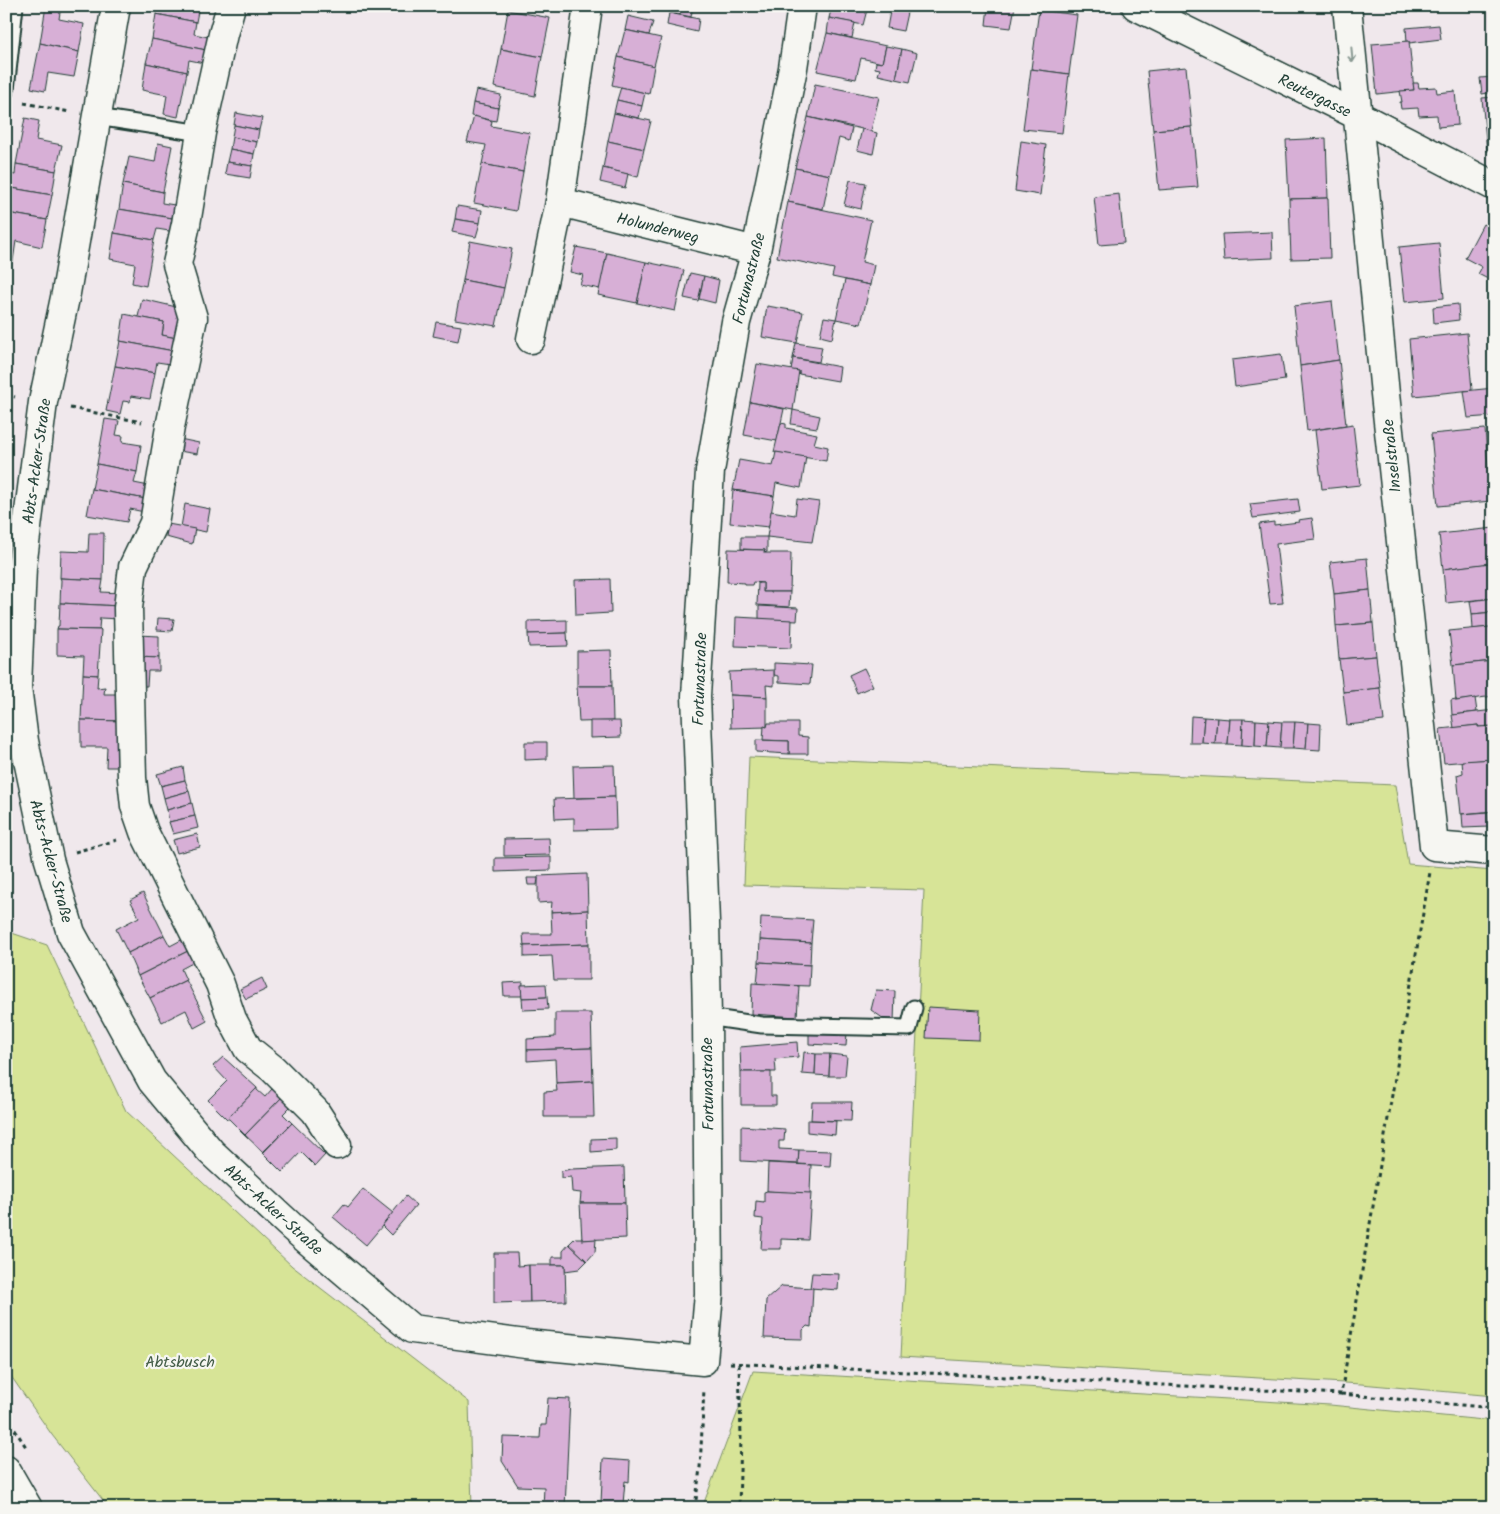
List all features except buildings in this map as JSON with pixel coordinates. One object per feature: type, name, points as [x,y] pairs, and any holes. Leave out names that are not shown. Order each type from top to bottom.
[{"type":"street","name":"Abts-Acker-Straße","points":[[116,6],[66,293],[43,402],[22,567],[17,687],[24,741],[49,860],[72,933],[152,1081],[211,1152],[292,1227],[412,1329],[526,1344],[703,1361]]},
{"type":"street","points":[[231,6],[222,34],[201,133],[186,224],[176,264],[193,318],[170,427],[154,523],[133,567],[128,608],[132,778],[135,806],[144,832],[220,984],[232,1019],[248,1049],[273,1069],[314,1111],[337,1145]]},
{"type":"street","points":[[531,339],[560,202],[588,6]]},
{"type":"street","name":"Fortunastraße","points":[[703,1361],[709,1294],[705,922],[696,696],[710,471],[736,322],[756,251],[793,68],[802,6]]},
{"type":"street","name":"Reutergasse","points":[[1136,6],[1357,115],[1494,186]]},
{"type":"street","name":"Inselstraße","points":[[1348,6],[1385,394],[1434,846]]},
{"type":"street","name":"Holunderweg","points":[[560,202],[756,251]]},
{"type":"street","points":[[1434,846],[1494,851]]},
{"type":"street","points":[[6,1470],[28,1508]]},
{"type":"lane","points":[[11,96],[15,6]]},
{"type":"lane","points":[[96,117],[201,133]]},
{"type":"lane","points":[[706,1017],[762,1025],[909,1028],[914,1008]]},
{"type":"path","points":[[11,96],[96,117]]},
{"type":"path","points":[[6,395],[170,427]]},
{"type":"path","points":[[49,860],[144,832]]},
{"type":"path","points":[[1341,1394],[1434,846]]},
{"type":"path","points":[[695,1508],[700,1468],[704,1392],[703,1361]]},
{"type":"path","points":[[739,1508],[741,1437],[739,1364],[1341,1394],[1494,1408]]},
{"type":"path","points":[[1311,1508],[1322,1505],[1370,1503],[1400,1508]]},
{"type":"green space","points":[[749,757],[1395,785],[1408,864],[1494,871],[1494,1396],[1361,1384],[901,1357],[924,890],[744,885]]},
{"type":"green space","name":"Abtsbusch","points":[[6,931],[47,945],[126,1111],[292,1266],[469,1402],[472,1508],[109,1508],[52,1435],[6,1369]]},
{"type":"green space","points":[[753,1371],[1330,1405],[1494,1421],[1494,1508],[702,1508]]}]
